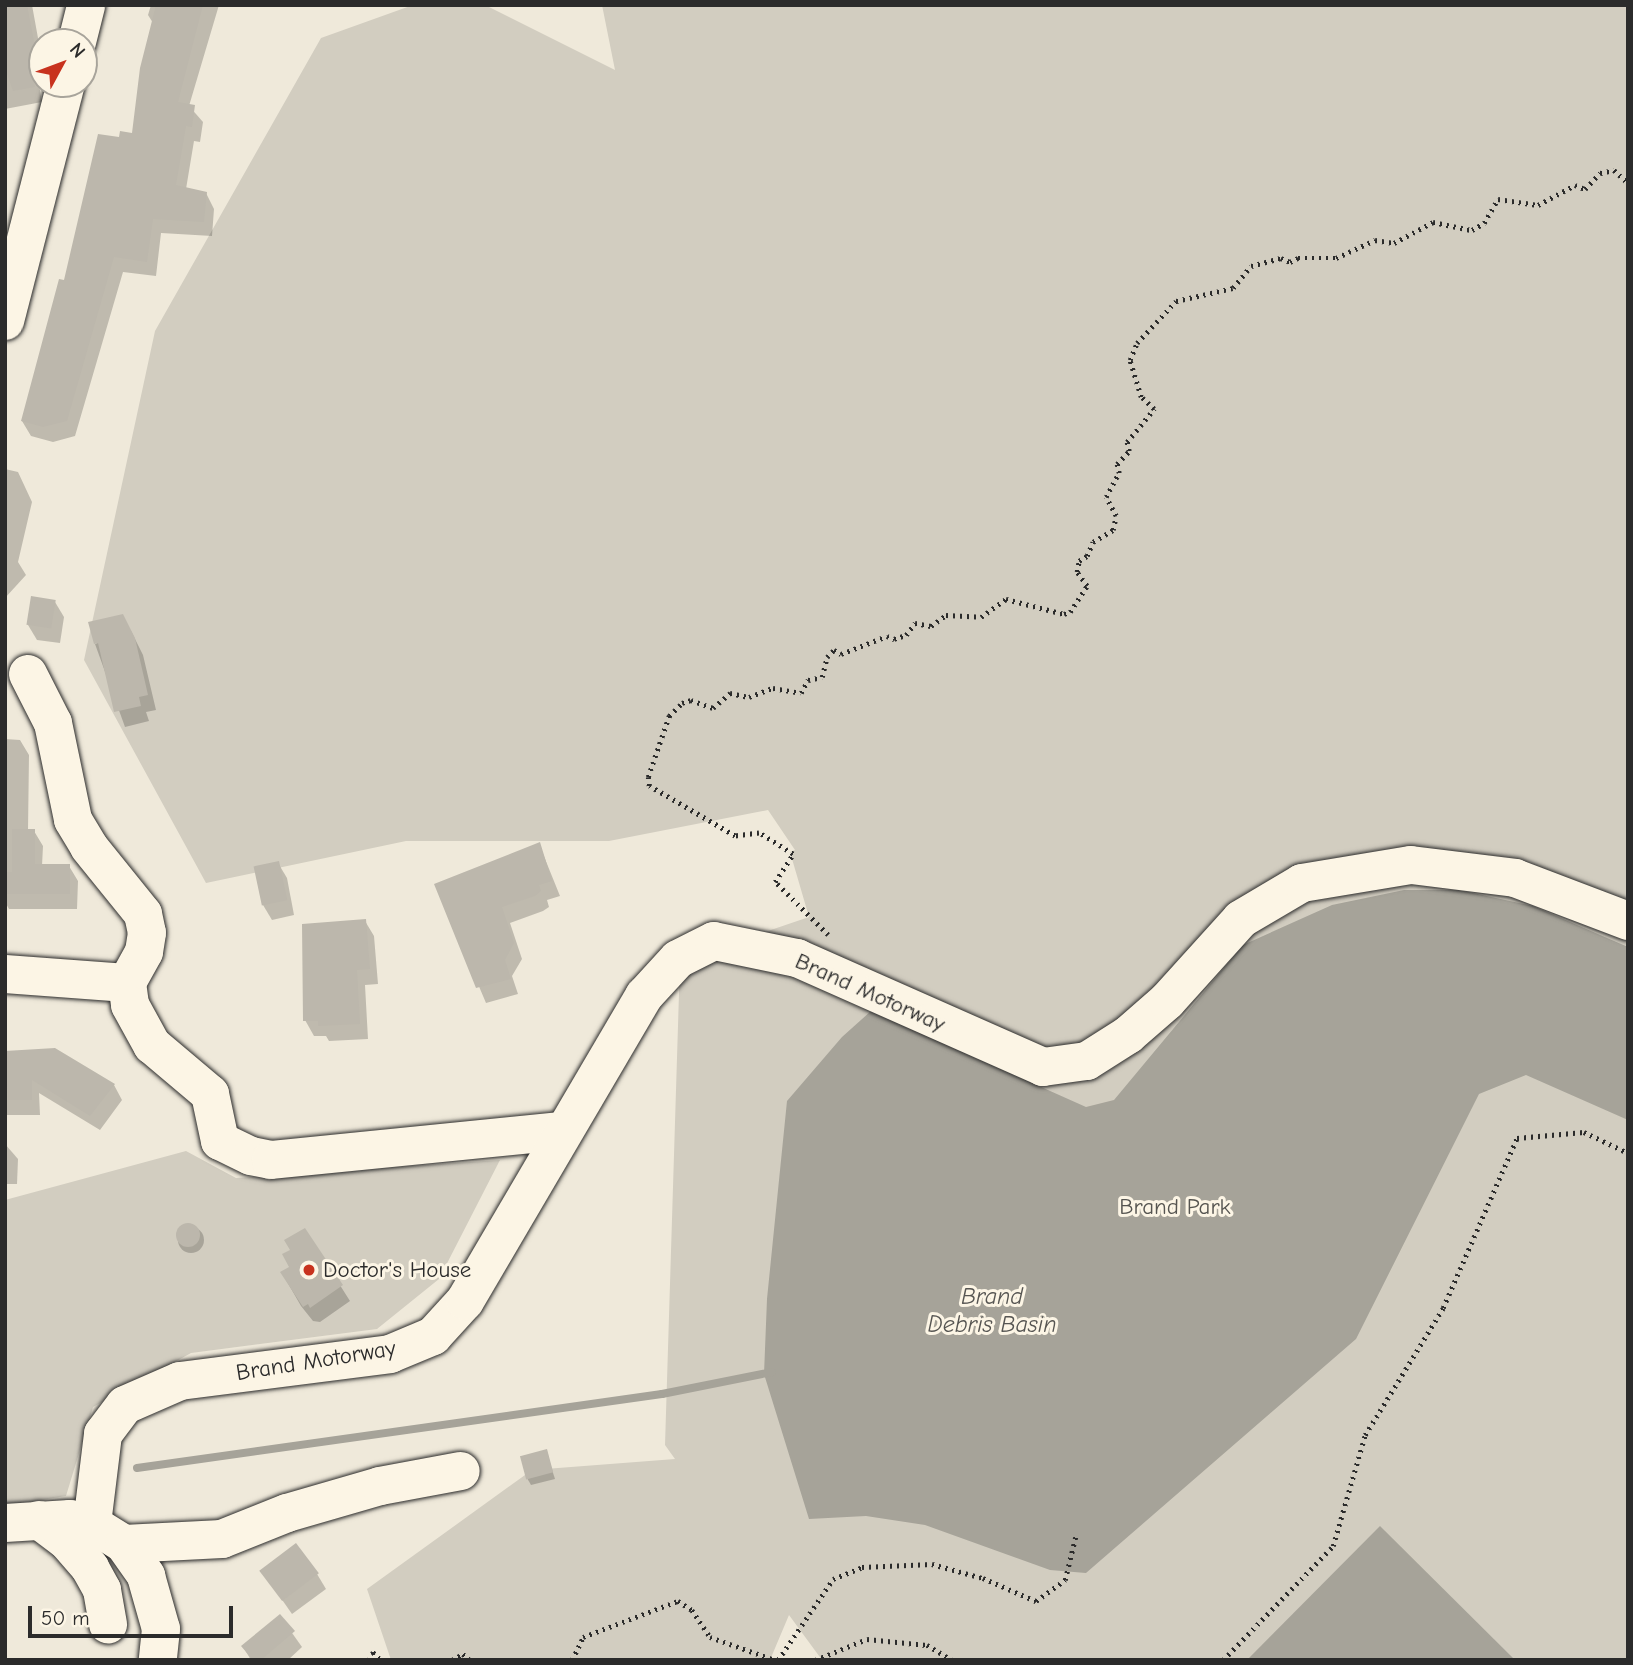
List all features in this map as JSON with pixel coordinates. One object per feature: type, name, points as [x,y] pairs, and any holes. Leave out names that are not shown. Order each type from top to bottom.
[{"type":"street","points":[[80,28],[86,5]]},
{"type":"street","points":[[5,321],[62,98]]},
{"type":"street","points":[[28,674],[53,723],[64,790],[73,820],[89,847],[143,914],[147,933],[144,952],[127,983],[130,1005],[152,1045],[210,1094],[220,1140],[251,1156],[271,1160],[563,1131]]},
{"type":"street","name":"Brand Motorway","points":[[92,1524],[103,1434],[125,1405],[180,1381],[390,1354],[433,1336],[466,1301],[644,996],[678,959],[714,941],[797,958],[1043,1067],[1087,1061],[1128,1035],[1167,1001],[1241,919],[1303,883],[1411,865],[1489,874],[1515,878],[1628,921]]},
{"type":"street","points":[[5,974],[127,983]]},
{"type":"street","points":[[124,1544],[222,1539],[287,1513],[380,1486],[461,1471]]},
{"type":"street","points":[[22,1522],[70,1519],[92,1524],[124,1544],[146,1576],[161,1629],[158,1660]]},
{"type":"street","points":[[22,1522],[66,1540],[90,1569],[102,1590],[108,1624]]},
{"type":"path","points":[[825,972],[834,953],[827,933],[775,881],[793,854],[759,833],[735,836],[649,786],[648,777],[669,716],[682,703],[691,700],[713,708],[730,693],[749,697],[773,688],[801,693],[808,680],[822,677],[834,650],[841,654],[887,636],[894,639],[906,635],[915,622],[931,626],[946,615],[981,617],[1006,599],[1064,614],[1070,612],[1087,586],[1077,572],[1079,561],[1087,556],[1093,542],[1113,530],[1116,516],[1107,497],[1119,473],[1117,464],[1129,451],[1127,442],[1154,409],[1141,397],[1130,360],[1137,343],[1175,301],[1233,288],[1251,267],[1281,258],[1290,262],[1298,258],[1336,258],[1374,240],[1394,243],[1433,222],[1472,230],[1484,223],[1498,199],[1538,205],[1575,185],[1585,189],[1601,173],[1614,170],[1628,183]]},
{"type":"path","points":[[1223,1660],[1333,1546],[1365,1435],[1443,1308],[1517,1138],[1584,1132],[1628,1153]]},
{"type":"path","points":[[572,1660],[583,1637],[678,1601],[692,1610],[710,1637],[776,1660],[833,1579],[862,1567],[932,1564],[984,1578],[1036,1601],[1065,1580],[1076,1535]]},
{"type":"path","points":[[815,1660],[867,1639],[927,1645],[952,1660]]},
{"type":"path","points":[[369,1660],[373,1652],[381,1660]]},
{"type":"path","points":[[452,1660],[463,1654],[470,1660]]},
{"type":"green space","name":"Brand Park","points":[[413,5],[485,5],[615,70],[602,5],[1628,5],[1628,1660],[822,1660],[789,1615],[770,1660],[391,1660],[367,1589],[532,1470],[675,1459],[665,1445],[680,961],[809,917],[790,852],[795,850],[768,810],[609,841],[406,841],[206,883],[84,660],[155,331],[321,38]]},
{"type":"green space","points":[[186,1151],[236,1178],[500,1160],[439,1279],[377,1329],[191,1353],[93,1407],[66,1496],[5,1506],[5,1200]]},
{"type":"water","name":"Brand Debris Basin","points":[[1404,890],[1459,890],[1533,906],[1628,947],[1628,1120],[1526,1075],[1479,1094],[1356,1339],[1086,1573],[1050,1570],[925,1525],[866,1516],[809,1519],[764,1374],[767,1299],[787,1101],[842,1037],[871,1011],[1086,1107],[1114,1100],[1243,945],[1332,905]]},
{"type":"water","points":[[1380,1526],[1515,1660],[1247,1660]]},
{"type":"building","points":[[5,5],[27,5],[31,28],[28,28],[28,88],[13,91],[5,68]]},
{"type":"building","points":[[156,5],[203,5],[178,102],[195,105],[192,127],[186,126],[176,185],[207,192],[204,222],[153,219],[147,262],[114,257],[67,421],[43,427],[21,421],[59,279],[64,280],[98,134],[119,137],[120,131],[132,133],[140,68]]},
{"type":"building","points":[[31,596],[56,600],[51,629],[26,625]]},
{"type":"building","points":[[123,614],[135,638],[148,695],[139,697],[141,706],[114,712],[98,643],[94,644],[88,622]]},
{"type":"building","points":[[12,829],[35,829],[35,864],[70,864],[70,894],[5,894],[5,872],[12,872]]},
{"type":"building","points":[[540,842],[552,881],[539,885],[541,891],[535,896],[502,907],[514,943],[505,960],[511,979],[476,988],[434,884]]},
{"type":"building","points":[[279,861],[287,900],[262,906],[254,866]]},
{"type":"building","points":[[366,919],[370,969],[357,970],[360,1024],[318,1026],[318,1021],[303,1021],[302,924]]},
{"type":"building","points":[[55,1048],[115,1084],[90,1116],[32,1080],[32,1100],[8,1100],[5,1051]]},
{"type":"building","points":[[183,1223],[193,1223],[200,1230],[200,1240],[193,1247],[183,1247],[176,1240],[176,1230]]},
{"type":"building","name":"Doctor's House","points":[[305,1228],[343,1285],[310,1308],[308,1304],[303,1307],[280,1272],[289,1267],[282,1254],[290,1250],[284,1240]]},
{"type":"building","points":[[547,1449],[553,1472],[526,1479],[520,1456]]},
{"type":"building","points":[[296,1543],[319,1573],[282,1601],[259,1571]]},
{"type":"building","points":[[280,1614],[295,1631],[261,1660],[253,1660],[241,1646]]},
{"type":"waterway","points":[[137,1468],[662,1394],[772,1372]]},
{"type":"place","name":"Doctor's House","points":[[309,1270]]}]
